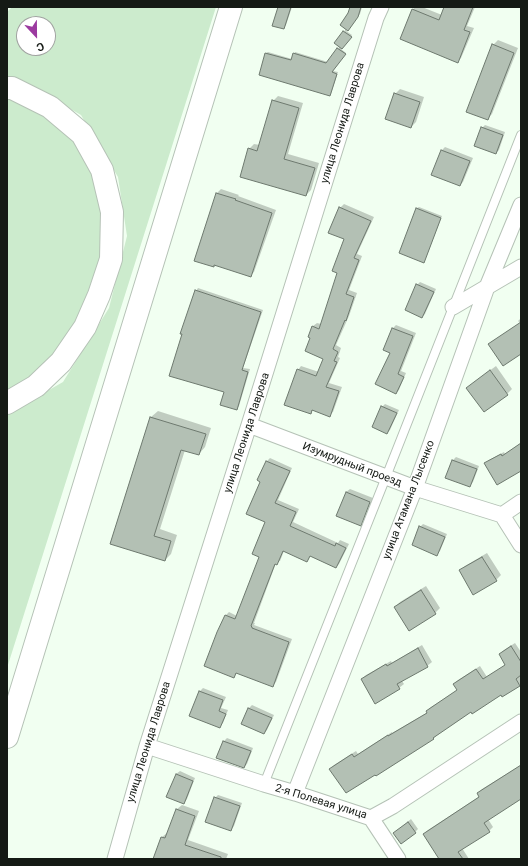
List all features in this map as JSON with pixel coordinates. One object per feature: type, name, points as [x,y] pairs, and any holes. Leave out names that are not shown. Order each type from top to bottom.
[{"type":"main road","points":[[7,737],[231,7]]},
{"type":"main road","points":[[7,88],[12,88],[50,106],[82,134],[102,170],[112,212],[111,259],[99,295],[85,327],[61,362],[36,386],[7,403]]},
{"type":"street","name":"улица Леонида Лаврова","points":[[115,859],[147,746],[249,426],[376,18],[381,7]]},
{"type":"street","name":"улица Атамана Лысенко","points":[[295,793],[415,488],[487,287],[521,206]]},
{"type":"street","points":[[453,307],[521,267]]},
{"type":"street","name":"Изумрудный проезд","points":[[249,426],[415,488],[502,515]]},
{"type":"street","points":[[521,502],[502,515],[521,545]]},
{"type":"street","name":"2-я Полевая улица","points":[[147,746],[371,818],[393,806],[521,722]]},
{"type":"street","points":[[371,818],[398,859]]},
{"type":"lane","points":[[264,784],[521,135]]},
{"type":"green space","points":[[12,7],[216,7],[7,668],[7,414],[63,382],[109,308],[127,236],[118,177],[81,115],[32,87],[7,83],[7,12]]},
{"type":"green space","points":[[7,99],[22,101],[63,126],[94,172],[105,223],[99,261],[79,316],[55,354],[13,391],[7,393]]},
{"type":"building","points":[[278,7],[291,7],[284,29],[272,26]]},
{"type":"building","points":[[350,7],[361,7],[358,17],[348,31],[340,25]]},
{"type":"building","points":[[444,7],[473,7],[464,30],[470,32],[458,63],[400,39],[412,9],[439,20]]},
{"type":"building","points":[[343,31],[352,37],[342,49],[334,43]]},
{"type":"building","points":[[492,44],[514,53],[488,120],[466,112]]},
{"type":"building","points":[[337,48],[346,54],[332,72],[337,74],[330,96],[259,75],[265,53],[291,60],[293,53],[326,63]]},
{"type":"building","points":[[394,93],[420,102],[411,128],[385,119]]},
{"type":"building","points":[[272,100],[299,108],[284,159],[315,168],[306,196],[240,177],[248,148],[257,151]]},
{"type":"building","points":[[481,127],[503,135],[496,154],[474,146]]},
{"type":"building","points":[[441,150],[470,161],[460,186],[431,175]]},
{"type":"building","points":[[216,193],[272,213],[251,277],[214,265],[214,267],[194,261]]},
{"type":"building","points":[[339,207],[371,221],[354,258],[359,260],[346,294],[354,297],[346,321],[345,320],[333,349],[338,352],[334,361],[337,362],[326,387],[339,391],[330,417],[312,410],[311,414],[284,405],[297,369],[316,376],[323,359],[305,351],[310,338],[308,337],[312,326],[319,329],[337,273],[332,271],[344,239],[328,233]]},
{"type":"building","points":[[416,208],[441,218],[424,263],[399,253]]},
{"type":"building","points":[[416,284],[434,292],[422,318],[405,310]]},
{"type":"building","points":[[195,290],[261,312],[242,370],[248,372],[237,410],[220,405],[224,392],[169,376],[182,334],[180,334]]},
{"type":"building","points":[[521,322],[521,354],[503,366],[488,344]]},
{"type":"building","points":[[392,328],[413,336],[398,374],[404,377],[396,394],[375,384],[390,353],[383,350]]},
{"type":"building","points":[[490,370],[508,395],[484,412],[466,388]]},
{"type":"building","points":[[381,406],[397,413],[387,434],[372,427]]},
{"type":"building","points":[[150,417],[206,434],[199,455],[181,450],[154,536],[171,541],[165,561],[110,544]]},
{"type":"building","points":[[521,443],[521,471],[497,485],[484,463],[501,454],[502,456]]},
{"type":"building","points":[[452,460],[477,469],[470,487],[445,478]]},
{"type":"building","points":[[266,461],[290,471],[275,503],[296,512],[290,526],[335,546],[336,543],[346,548],[336,568],[310,556],[307,562],[283,551],[277,565],[275,564],[251,626],[252,628],[289,642],[273,687],[236,673],[234,678],[204,666],[225,615],[235,619],[259,557],[252,554],[265,522],[246,514],[260,482],[257,480]]},
{"type":"building","points":[[346,492],[370,502],[361,526],[336,516]]},
{"type":"building","points":[[419,526],[445,537],[437,556],[412,545]]},
{"type":"building","points":[[482,557],[497,581],[473,595],[459,570]]},
{"type":"building","points":[[421,590],[436,614],[409,631],[394,607]]},
{"type":"building","points":[[511,646],[521,662],[521,675],[516,679],[520,686],[502,697],[501,695],[472,714],[471,712],[433,738],[434,739],[376,776],[375,775],[346,793],[329,769],[352,754],[354,757],[388,735],[427,713],[426,711],[457,690],[453,684],[476,669],[483,679],[505,665],[499,654]]},
{"type":"building","points":[[418,648],[428,667],[397,684],[400,689],[375,704],[361,679],[386,664],[387,666]]},
{"type":"building","points":[[199,691],[223,700],[219,711],[226,714],[220,728],[189,716]]},
{"type":"building","points":[[248,708],[272,718],[264,734],[241,724]]},
{"type":"building","points":[[223,741],[251,751],[244,768],[216,758]]},
{"type":"building","points":[[521,765],[521,799],[484,823],[490,832],[458,852],[463,859],[439,859],[423,834],[479,797],[477,793]]},
{"type":"building","points":[[176,774],[193,781],[184,804],[166,797]]},
{"type":"building","points":[[214,797],[240,806],[231,831],[205,822]]},
{"type":"building","points":[[176,809],[195,816],[185,845],[221,857],[221,859],[153,859],[161,837],[165,838]]},
{"type":"building","points":[[408,822],[416,833],[401,844],[393,833]]}]
